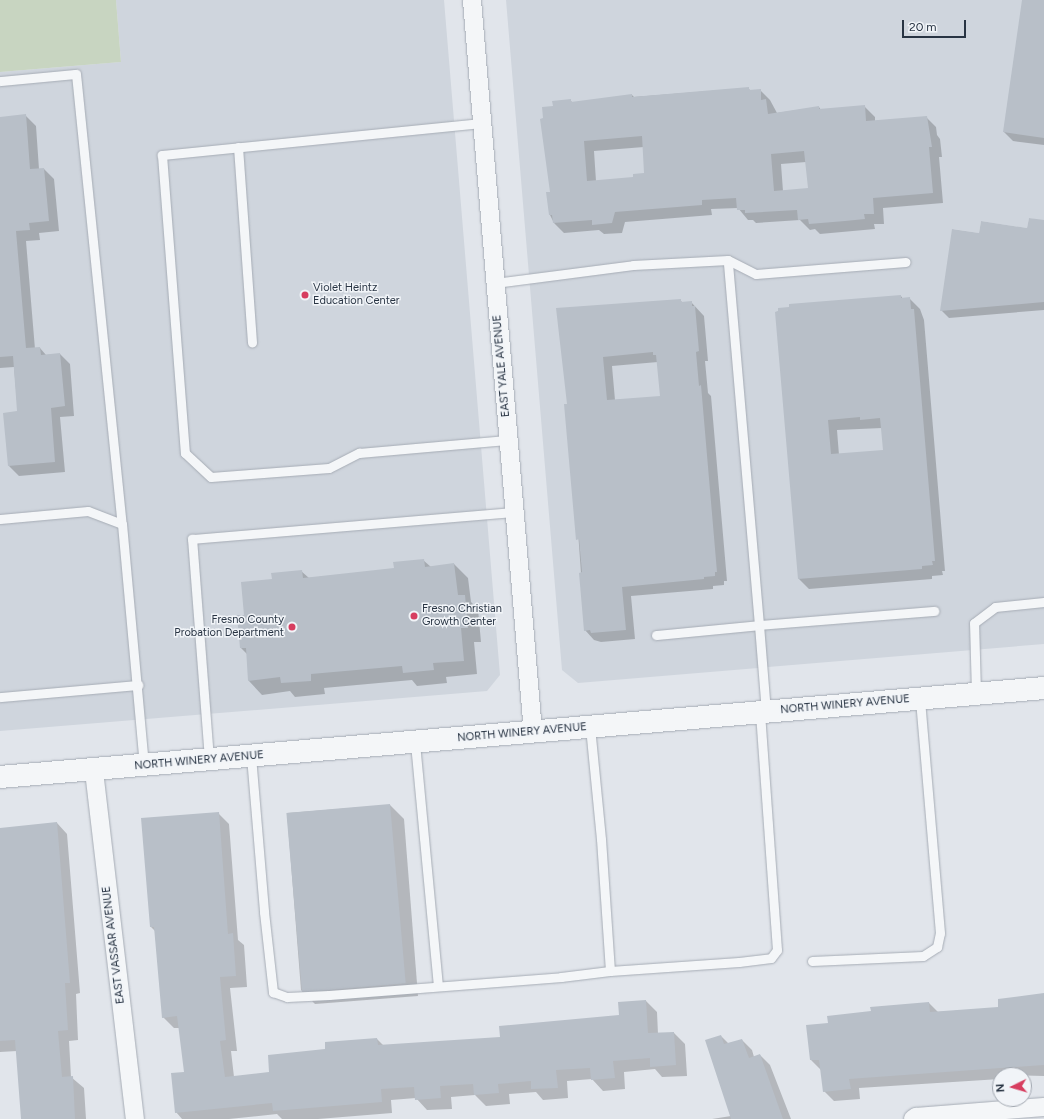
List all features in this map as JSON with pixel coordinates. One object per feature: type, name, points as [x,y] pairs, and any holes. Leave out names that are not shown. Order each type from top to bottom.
[{"type":"street","name":"EAST YALE AVENUE","points":[[472,0],[533,733]]},
{"type":"street","name":"NORTH WINERY AVENUE","points":[[0,777],[94,771],[144,765],[533,733],[1044,688]]},
{"type":"street","name":"EAST VASSAR AVENUE","points":[[94,771],[135,1119]]},
{"type":"street","points":[[913,1119],[1044,1107]]},
{"type":"lane","points":[[0,80],[76,74],[138,685],[144,765]]},
{"type":"lane","points":[[482,122],[162,155],[186,453],[211,477],[329,468],[359,453],[509,440]]},
{"type":"lane","points":[[238,146],[252,343]]},
{"type":"lane","points":[[495,282],[633,265],[728,260],[756,274],[906,262]]},
{"type":"lane","points":[[251,756],[264,912],[274,992],[287,997],[739,962],[771,958],[778,950],[759,625],[728,260]]},
{"type":"lane","points":[[0,519],[88,511],[122,524]]},
{"type":"lane","points":[[209,760],[192,539],[515,512]]},
{"type":"lane","points":[[976,693],[974,623],[995,607],[1044,602]]},
{"type":"lane","points":[[656,635],[934,611]]},
{"type":"lane","points":[[0,697],[27,693],[138,685]]},
{"type":"lane","points":[[812,961],[923,956],[937,947],[940,933],[920,699]]},
{"type":"lane","points":[[590,727],[601,838],[610,971]]},
{"type":"lane","points":[[415,743],[438,986]]},
{"type":"shaded area","points":[[116,0],[444,0],[500,675],[487,691],[0,731],[0,72],[121,62]]},
{"type":"shaded area","points":[[506,0],[1044,0],[1044,221],[1029,218],[1027,228],[981,221],[979,233],[953,229],[1044,302],[1044,644],[578,683],[562,670]]},
{"type":"green space","points":[[0,0],[116,0],[121,62],[0,72]]},
{"type":"building","points":[[1022,0],[1044,0],[1044,138],[1003,132]]},
{"type":"building","points":[[749,87],[749,90],[761,89],[761,100],[766,99],[768,114],[819,106],[819,109],[865,105],[866,121],[927,116],[932,147],[929,147],[933,193],[873,198],[874,214],[864,214],[865,219],[809,224],[808,219],[798,220],[797,210],[745,213],[745,210],[737,210],[736,198],[702,200],[702,205],[615,212],[612,223],[592,225],[592,220],[553,223],[552,215],[549,215],[546,192],[550,192],[540,119],[543,118],[542,107],[553,106],[552,101],[571,99],[571,102],[632,94],[632,97]],"holes":[[[642,136],[644,173],[633,174],[633,177],[587,181],[584,141]],[[804,151],[808,188],[774,191],[771,154]]]},
{"type":"building","points":[[26,114],[30,169],[44,168],[49,221],[29,223],[30,230],[16,231],[26,348],[40,347],[41,355],[60,353],[65,406],[51,408],[55,462],[8,466],[3,413],[17,411],[13,356],[0,357],[0,117]]},
{"type":"building","points":[[1029,218],[1044,220],[1044,302],[940,311],[952,229],[979,233],[981,221],[1027,228]]},
{"type":"building","points":[[901,295],[901,298],[910,297],[911,309],[914,309],[935,561],[932,561],[933,565],[922,566],[922,569],[798,579],[775,312],[778,311],[778,308],[789,307],[789,304]],"holes":[[[860,417],[860,420],[880,418],[883,450],[831,454],[828,420]]]},
{"type":"building","points":[[681,299],[681,302],[692,301],[692,306],[695,306],[699,351],[696,352],[699,386],[701,385],[717,572],[715,572],[715,576],[704,577],[704,579],[622,587],[626,630],[591,633],[590,630],[584,631],[579,573],[582,572],[579,539],[576,540],[564,404],[567,404],[556,308]],"holes":[[[653,352],[653,355],[656,355],[660,396],[607,400],[603,357]]]},
{"type":"building","points":[[424,559],[425,567],[454,563],[458,595],[465,595],[468,628],[461,628],[464,661],[433,663],[434,670],[403,673],[402,666],[311,674],[311,681],[281,683],[280,677],[248,681],[246,648],[240,648],[237,615],[244,615],[241,582],[272,579],[271,573],[302,570],[303,578],[394,568],[393,562]]},
{"type":"building","points":[[390,804],[406,983],[302,992],[286,813]]},
{"type":"building","points":[[219,812],[228,934],[233,933],[236,976],[220,977],[226,1040],[220,1041],[225,1077],[269,1072],[268,1055],[325,1049],[325,1042],[377,1038],[378,1045],[500,1037],[499,1026],[619,1015],[618,1002],[646,1000],[648,1033],[674,1032],[676,1065],[650,1067],[650,1058],[613,1061],[615,1078],[591,1080],[590,1068],[556,1070],[558,1088],[531,1089],[531,1081],[498,1084],[499,1093],[474,1095],[473,1084],[440,1086],[441,1098],[415,1100],[414,1087],[381,1089],[382,1102],[273,1111],[272,1103],[175,1113],[171,1073],[184,1072],[177,1016],[162,1018],[154,927],[150,927],[141,818]]},
{"type":"building","points":[[57,822],[70,983],[65,983],[68,1030],[58,1031],[62,1077],[73,1076],[75,1119],[21,1119],[15,1040],[0,1041],[0,828]]},
{"type":"building","points":[[1044,993],[1044,1065],[992,1067],[992,1069],[849,1079],[851,1089],[823,1092],[819,1060],[810,1060],[806,1025],[828,1023],[827,1016],[871,1011],[870,1007],[929,1002],[930,1012],[998,1007],[998,999]]},
{"type":"building","points":[[721,1035],[724,1044],[742,1039],[749,1058],[760,1054],[783,1119],[731,1119],[705,1040]]},
{"type":"place","name":"Violet Heintz Education Center","points":[[305,295]]},
{"type":"place","name":"Fresno Christian Growth Center","points":[[414,616]]},
{"type":"place","name":"Fresno County Probation Department","points":[[292,627]]}]
